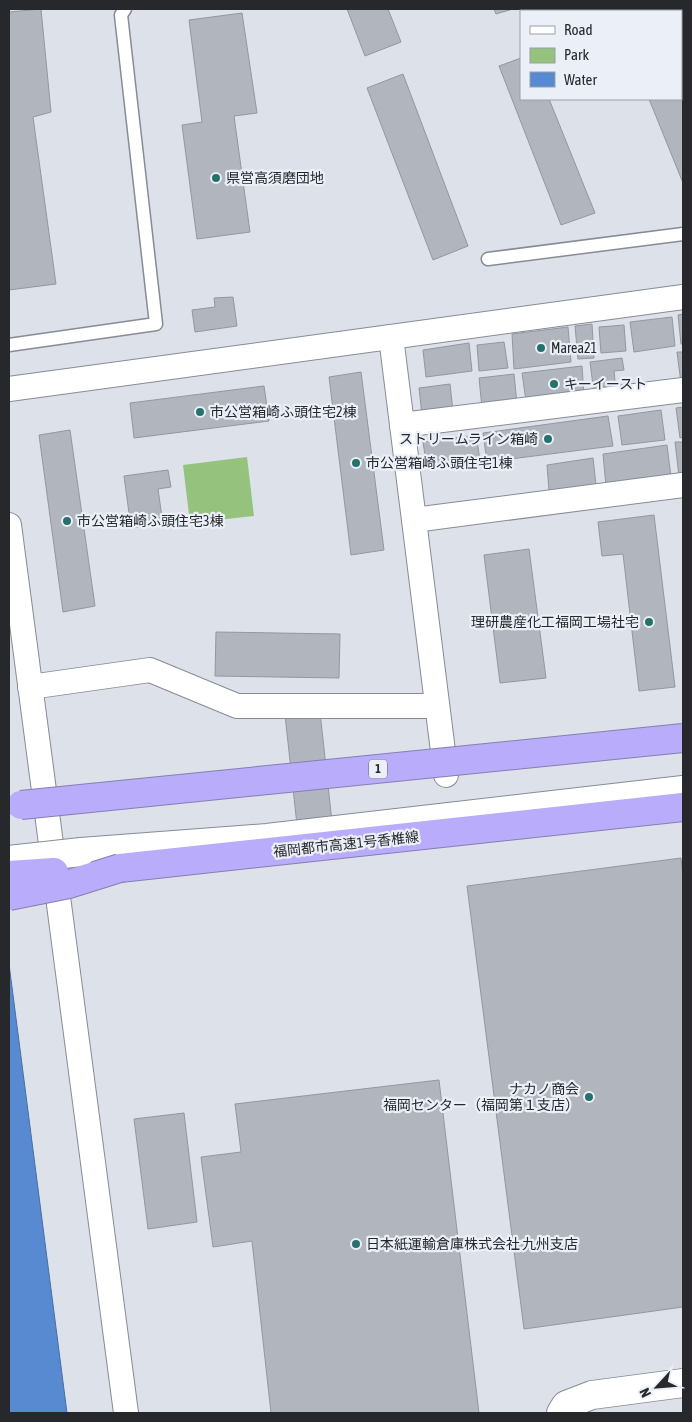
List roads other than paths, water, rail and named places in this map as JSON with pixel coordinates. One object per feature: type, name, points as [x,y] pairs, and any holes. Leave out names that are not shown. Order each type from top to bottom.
[{"type":"highway","name":"1","points":[[12,808],[683,738]]},
{"type":"highway","name":"福岡都市高速1号香椎線","points":[[9,875],[120,868],[683,807]]},
{"type":"highway","points":[[9,896],[69,884],[120,868]]},
{"type":"street","points":[[9,389],[683,297]]},
{"type":"street","points":[[391,337],[446,775]]},
{"type":"street","points":[[402,425],[683,390]]},
{"type":"street","points":[[414,520],[683,486]]},
{"type":"street","points":[[9,525],[126,1413]]},
{"type":"street","points":[[30,686],[150,670],[237,706],[437,706]]},
{"type":"street","points":[[12,808],[75,810],[446,775],[683,750]]},
{"type":"street","points":[[9,860],[81,852],[267,838],[683,790]]},
{"type":"street","points":[[562,1413],[566,1405],[592,1395],[683,1383]]},
{"type":"lane","points":[[9,345],[156,324],[121,15],[125,9]]},
{"type":"lane","points":[[488,259],[683,234]]},
{"type":"water","points":[[9,964],[67,1413],[9,1413]]},
{"type":"place","name":"県営高須磨団地","points":[[216,178]]},
{"type":"place","name":"Marea21","points":[[541,348]]},
{"type":"place","name":"キーイースト","points":[[554,384]]},
{"type":"place","name":"市公営箱崎ふ頭住宅2棟","points":[[200,412]]},
{"type":"place","name":"ストリームライン箱崎","points":[[548,439]]},
{"type":"place","name":"市公営箱崎ふ頭住宅1棟","points":[[356,463]]},
{"type":"place","name":"市公営箱崎ふ頭住宅3棟","points":[[67,521]]},
{"type":"place","name":"理研農産化工福岡工場社宅","points":[[649,622]]},
{"type":"place","name":"ナカノ商会 福岡センター（福岡第１支店）","points":[[589,1097]]},
{"type":"place","name":"日本紙運輸倉庫株式会社 九州支店","points":[[356,1244]]}]
